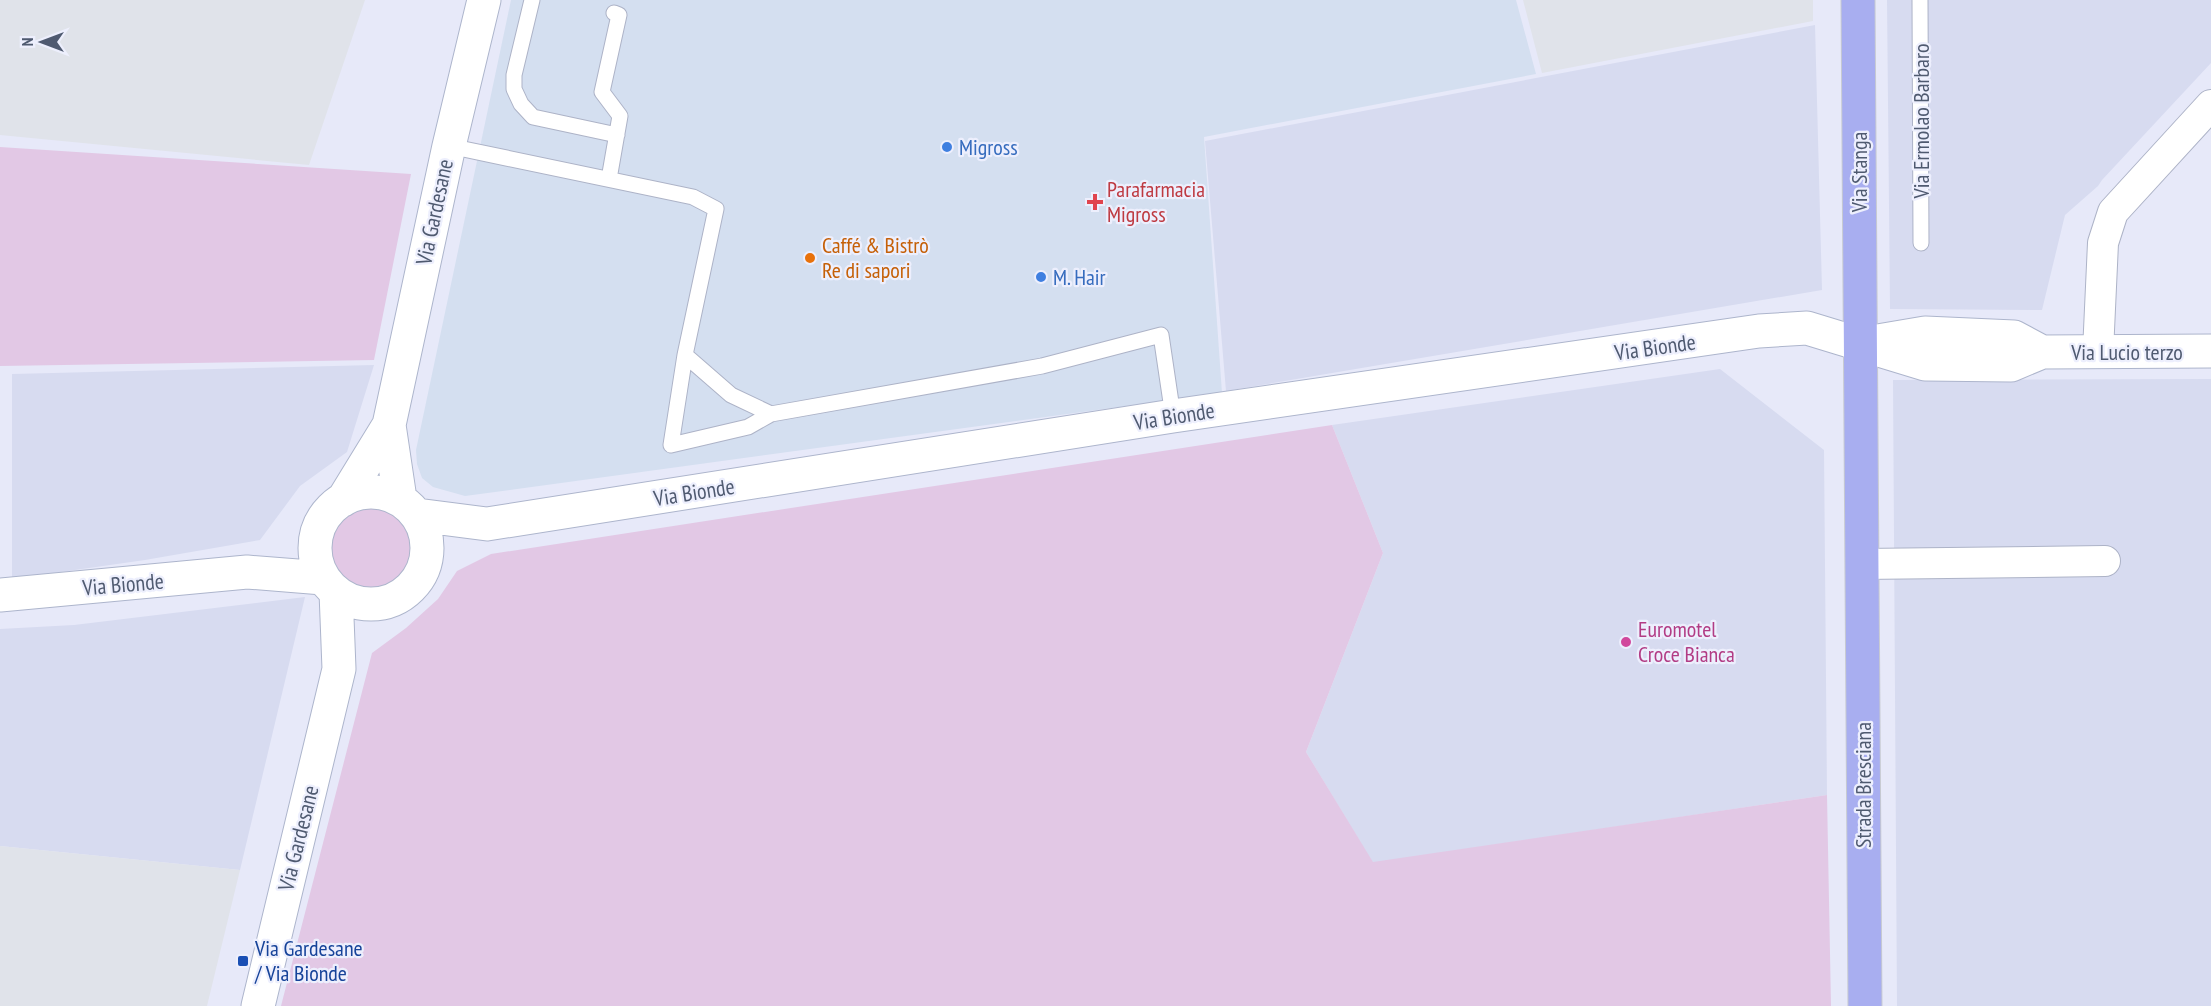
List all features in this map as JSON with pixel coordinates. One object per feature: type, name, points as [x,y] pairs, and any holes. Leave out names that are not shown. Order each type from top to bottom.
[{"type":"main road","name":"Via Stanga","points":[[1858,0],[1861,343]]},
{"type":"main road","name":"Strada Bresciana","points":[[1861,343],[1865,1006]]},
{"type":"street","name":"Via Gardesane","points":[[342,500],[389,425],[448,146],[484,0]]},
{"type":"street","points":[[2098,352],[2103,243],[2113,213],[2211,105]]},
{"type":"street","name":"Via Bionde","points":[[409,507],[487,524],[1173,416],[1759,331],[1807,328],[1861,343]]},
{"type":"street","name":"Via Lucio terzo","points":[[1861,343],[1925,333],[2014,337],[2042,352],[2211,351]]},
{"type":"street","name":"Via Gardesane","points":[[389,425],[409,507]]},
{"type":"street","points":[[378,491],[409,507],[427,536],[427,560],[417,582],[399,597],[377,604],[353,602],[330,585],[316,560],[316,538],[323,518],[337,502],[357,493],[378,491]]},
{"type":"street","name":"Via Bionde","points":[[427,560],[487,524]]},
{"type":"street","name":"Via Bionde","points":[[247,572],[316,538]]},
{"type":"street","points":[[1862,564],[2105,561]]},
{"type":"street","name":"Via Bionde","points":[[0,595],[247,572],[330,585]]},
{"type":"street","name":"Via Gardesane","points":[[330,585],[339,669]]},
{"type":"street","name":"Via Gardesane","points":[[258,1006],[339,669],[377,604]]},
{"type":"lane","points":[[532,0],[514,75],[514,89],[521,104],[533,117],[617,135]]},
{"type":"lane","name":"Via Ermolao Barbaro","points":[[1920,0],[1921,243]]},
{"type":"lane","points":[[609,179],[620,116],[602,92],[618,15],[614,13]]},
{"type":"lane","points":[[448,146],[693,197],[716,210],[685,355],[671,445],[748,427],[771,414],[1042,366],[1161,335],[1173,416]]},
{"type":"lane","points":[[685,355],[731,395],[771,414]]},
{"type":"shaded area","points":[[0,0],[365,0],[309,165],[0,135]]},
{"type":"shaded area","points":[[511,0],[1516,0],[1536,74],[1204,137],[1222,393],[465,496],[433,487],[422,478],[417,464],[416,450]]},
{"type":"shaded area","points":[[1523,0],[1813,0],[1813,21],[1542,73]]},
{"type":"shaded area","points":[[1887,0],[2211,0],[2211,63],[2098,186],[2065,215],[2042,310],[1890,309]]},
{"type":"shaded area","points":[[1815,25],[1822,290],[1226,391],[1205,141]]},
{"type":"shaded area","points":[[0,147],[411,174],[374,360],[0,366]]},
{"type":"shaded area","points":[[374,365],[347,452],[300,486],[260,540],[145,560],[12,579],[12,374]]},
{"type":"shaded area","points":[[1720,369],[1824,450],[1827,795],[1373,863],[1306,752],[1383,553],[1332,425]]},
{"type":"shaded area","points":[[2211,379],[2211,1006],[1897,1006],[1893,380]]},
{"type":"shaded area","points":[[1332,425],[1383,553],[1306,752],[1373,862],[1827,795],[1831,1006],[281,1006],[372,653],[406,628],[438,599],[457,571],[491,554]]},
{"type":"shaded area","points":[[371,507],[395,514],[407,526],[414,550],[407,574],[395,586],[371,593],[347,586],[335,574],[328,550],[335,526],[347,514]]},
{"type":"shaded area","points":[[305,597],[240,870],[0,846],[0,629],[74,625]]},
{"type":"shaded area","points":[[0,846],[240,870],[207,1006],[0,1006]]},
{"type":"place","name":"Migross","points":[[947,147]]},
{"type":"place","name":"Parafarmacia Migross","points":[[1095,202]]},
{"type":"place","name":"Caffé & Bistrò Re di sapori","points":[[810,258]]},
{"type":"place","name":"M. Hair","points":[[1041,277]]},
{"type":"place","name":"Euromotel Croce Bianca","points":[[1626,642]]},
{"type":"place","name":"Via Gardesane / Via Bionde","points":[[243,961]]}]
